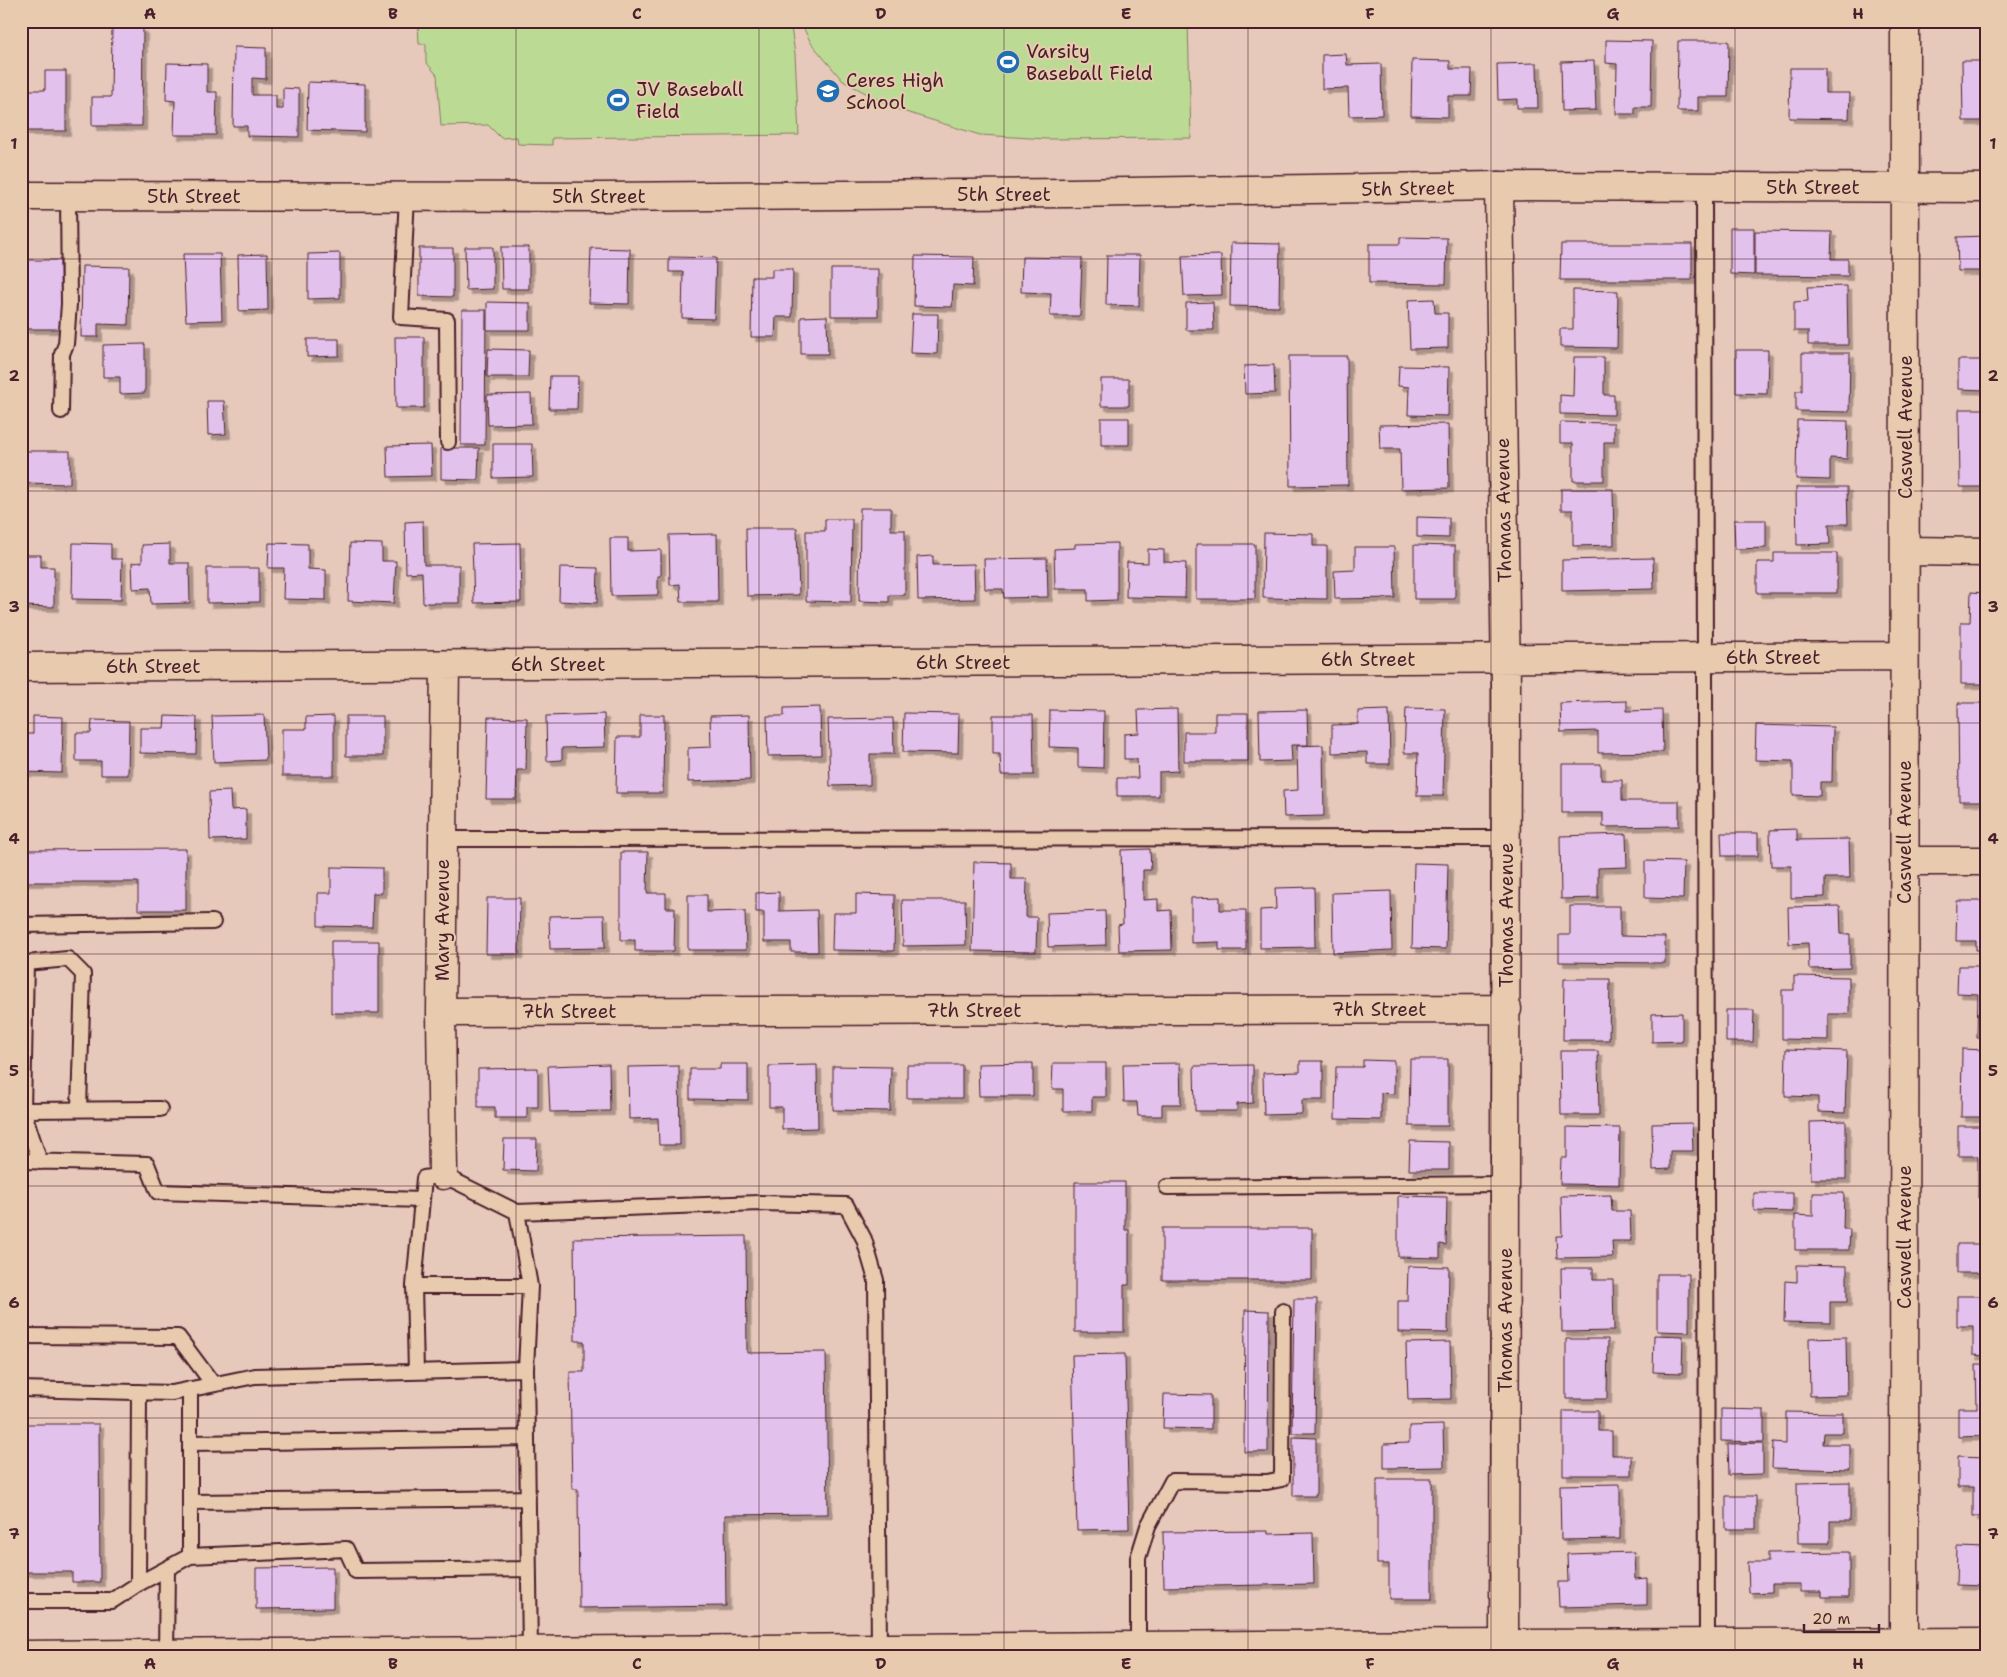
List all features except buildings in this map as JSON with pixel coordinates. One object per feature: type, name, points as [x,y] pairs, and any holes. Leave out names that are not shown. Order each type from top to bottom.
[{"type":"street","name":"Caswell Avenue","points":[[1904,1642],[1905,21]]},
{"type":"street","name":"5th Street","points":[[21,196],[1070,193],[1500,186],[1986,188]]},
{"type":"street","name":"Thomas Avenue","points":[[1500,186],[1506,838],[1504,1644]]},
{"type":"street","points":[[1905,551],[1986,552]]},
{"type":"street","name":"6th Street","points":[[21,667],[1904,656]]},
{"type":"street","name":"Mary Avenue","points":[[443,1175],[441,1012],[445,665]]},
{"type":"street","points":[[1904,861],[1986,861]]},
{"type":"street","name":"7th Street","points":[[441,1012],[1506,1009]]},
{"type":"street","points":[[21,1655],[1138,1646],[1262,1650],[1504,1644],[1986,1642]]},
{"type":"lane","points":[[1704,187],[1706,1643]]},
{"type":"lane","points":[[61,411],[62,354],[66,344],[69,304],[68,196]]},
{"type":"lane","points":[[407,196],[401,318],[447,320],[448,442]]},
{"type":"lane","points":[[443,839],[1506,838]]},
{"type":"lane","points":[[21,925],[213,922]]},
{"type":"lane","points":[[40,1162],[22,1110],[24,963],[68,959],[83,974],[79,1109]]},
{"type":"lane","points":[[22,1110],[160,1109]]},
{"type":"lane","points":[[21,1161],[147,1164],[158,1192],[422,1200]]},
{"type":"lane","points":[[416,1372],[414,1286],[424,1178],[443,1175],[517,1212],[760,1203],[846,1205],[864,1239],[876,1280],[879,1648]]},
{"type":"lane","points":[[1167,1187],[1506,1184]]},
{"type":"lane","points":[[517,1212],[530,1286],[526,1369],[530,1651]]},
{"type":"lane","points":[[414,1286],[530,1286]]},
{"type":"lane","points":[[1138,1646],[1138,1558],[1148,1526],[1172,1481],[1267,1482],[1282,1479],[1283,1311]]},
{"type":"lane","points":[[21,1336],[178,1337],[213,1384]]},
{"type":"lane","points":[[21,1389],[172,1393],[255,1376],[526,1369]]},
{"type":"lane","points":[[190,1389],[190,1556]]},
{"type":"lane","points":[[138,1584],[139,1392]]},
{"type":"lane","points":[[190,1443],[527,1438]]},
{"type":"lane","points":[[190,1502],[528,1498]]},
{"type":"lane","points":[[21,1601],[112,1601],[138,1584],[190,1556],[346,1549],[356,1571],[529,1569]]},
{"type":"lane","points":[[166,1654],[168,1568]]},
{"type":"green space","name":"JV Baseball Field","points":[[418,21],[790,21],[795,54],[799,135],[552,138],[552,145],[518,144],[517,137],[501,138],[488,125],[441,126],[437,75],[426,62],[426,44],[419,44]]},
{"type":"green space","name":"Varsity Baseball Field","points":[[800,21],[1188,21],[1191,138],[1047,139],[980,135],[896,109],[843,81],[811,43]]},
{"type":"place","name":"Varsity Baseball Field","points":[[1008,62]]},
{"type":"place","name":"Ceres High School","points":[[828,91]]},
{"type":"place","name":"JV Baseball Field","points":[[618,100]]}]
